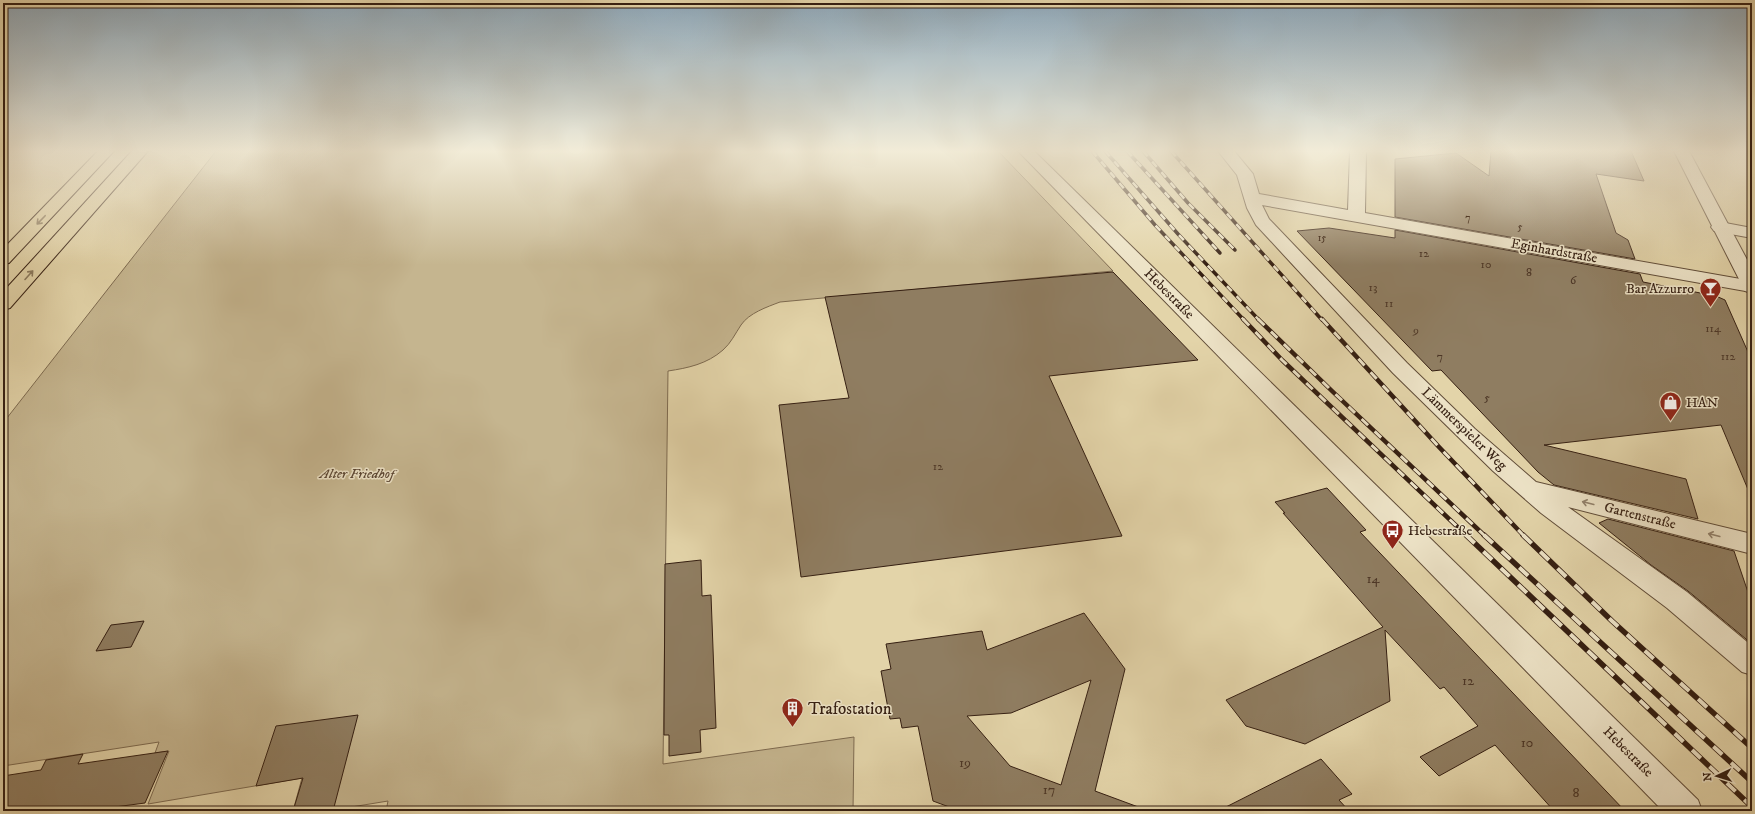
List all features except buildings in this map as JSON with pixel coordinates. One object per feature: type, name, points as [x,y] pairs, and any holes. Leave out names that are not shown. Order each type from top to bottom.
[{"type":"main road","points":[[3,259],[70,189]]},
{"type":"main road","points":[[3,304],[107,189]]},
{"type":"street","name":"Hebestraße","points":[[1063,189],[1686,811]]},
{"type":"street","name":"Lämmerspieler Weg","points":[[1250,189],[1255,208],[1262,221],[1400,368],[1467,434],[1550,507],[1677,600],[1752,663]]},
{"type":"street","points":[[1356,216],[1357,189]]},
{"type":"street","points":[[1700,189],[1752,286]]},
{"type":"street","name":"Eginhardstraße","points":[[1253,198],[1752,286]]},
{"type":"street","points":[[1720,227],[1752,232]]},
{"type":"street","name":"Gartenstraße","points":[[1528,488],[1752,544]]},
{"type":"green space","name":"Alter Friedhof","points":[[186,189],[1034,189],[1113,271],[780,302],[759,311],[744,321],[731,341],[717,355],[690,367],[668,371],[663,764],[854,737],[853,811],[386,811],[388,801],[327,811],[293,811],[302,778],[148,804],[169,751],[155,753],[159,742],[3,766],[3,423]]},
{"type":"railway","points":[[1124,189],[1155,225],[1244,320]]},
{"type":"railway","points":[[1138,189],[1178,234],[1259,320]]},
{"type":"railway","points":[[1162,189],[1220,253]]},
{"type":"railway","points":[[1176,189],[1235,250]]},
{"type":"railway","points":[[1205,189],[1322,320]]},
{"type":"railway","points":[[1243,319],[1282,360],[1467,536]]},
{"type":"railway","points":[[1322,319],[1439,447],[1524,536]]},
{"type":"railway","points":[[1259,320],[1485,536]]},
{"type":"railway","points":[[1466,535],[1752,807]]},
{"type":"railway","points":[[1484,535],[1752,782]]},
{"type":"railway","points":[[1524,536],[1612,621],[1752,748]]},
{"type":"place","name":"Bar Azzurro","points":[[1710,308]]},
{"type":"place","name":"HAN","points":[[1671,422]]},
{"type":"place","name":"Hebestraße","points":[[1392,550]]},
{"type":"place","name":"Trafostation","points":[[792,728]]}]
